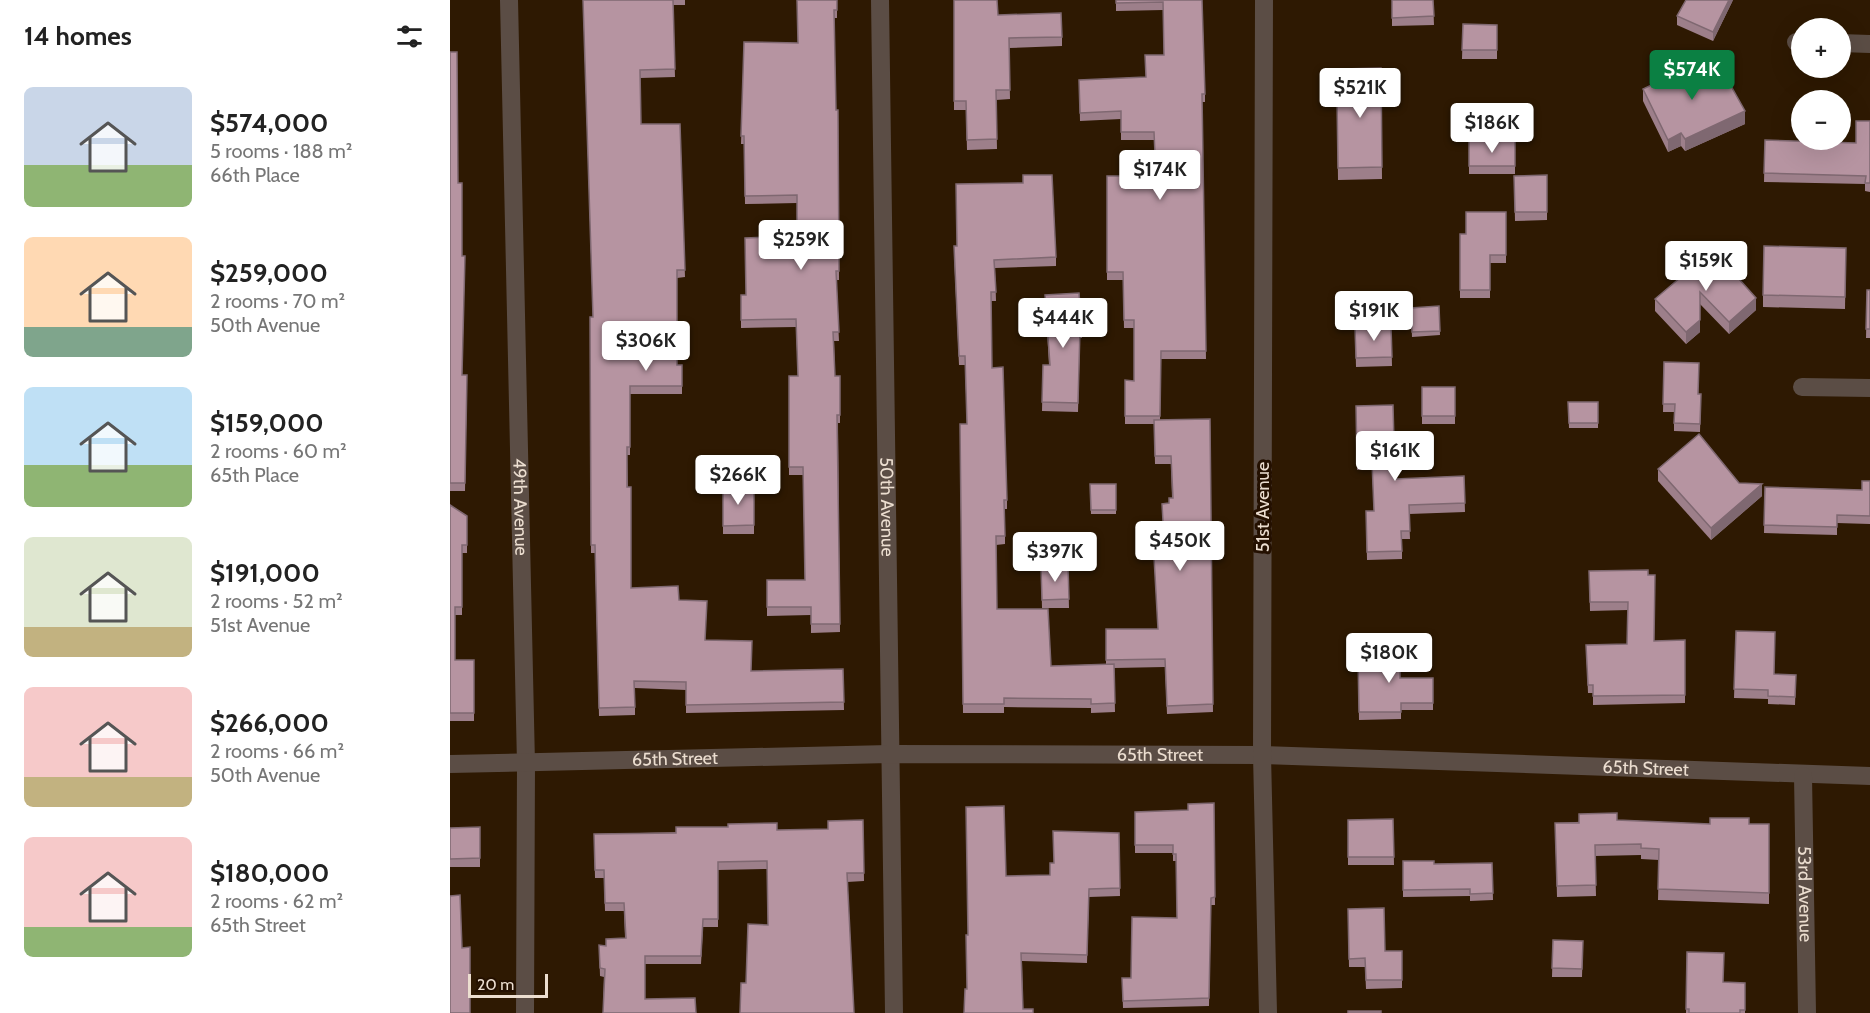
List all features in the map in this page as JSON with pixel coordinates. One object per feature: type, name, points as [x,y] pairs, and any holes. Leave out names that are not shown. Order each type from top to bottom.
[{"type":"street","name":"49th Avenue","points":[[509,0],[525,764],[525,1013]]},
{"type":"street","name":"50th Avenue","points":[[880,0],[894,1013]]},
{"type":"street","name":"51st Avenue","points":[[1264,0],[1262,755],[1268,1013]]},
{"type":"street","points":[[1851,43],[1870,44]]},
{"type":"street","points":[[1802,387],[1870,388]]},
{"type":"street","name":"65th Street","points":[[450,764],[889,754],[1262,755],[1870,777]]},
{"type":"street","name":"53rd Avenue","points":[[1803,776],[1807,1013]]},
{"type":"building","points":[[583,0],[673,0],[675,69],[640,70],[641,124],[680,124],[685,270],[677,270],[677,365],[682,365],[682,386],[630,386],[630,447],[627,447],[627,487],[631,487],[631,588],[678,586],[679,600],[707,601],[705,640],[752,641],[751,671],[843,669],[844,702],[686,705],[686,682],[634,681],[635,707],[599,708],[595,545],[591,545],[590,317],[593,317]]},
{"type":"building","points":[[797,0],[837,0],[837,10],[834,10],[836,110],[838,110],[839,271],[836,271],[839,332],[833,332],[835,376],[840,376],[840,415],[837,415],[840,624],[811,624],[811,607],[767,607],[767,580],[805,580],[803,467],[789,467],[789,376],[798,376],[796,319],[741,320],[741,295],[746,295],[745,238],[797,236],[797,195],[745,196],[744,136],[741,136],[744,42],[798,43]]},
{"type":"building","points":[[954,0],[997,0],[998,15],[1061,13],[1062,37],[1009,38],[1010,90],[996,90],[997,139],[967,140],[966,101],[954,101]]},
{"type":"building","points":[[1116,0],[1202,0],[1205,94],[1202,94],[1206,351],[1161,351],[1160,416],[1125,416],[1125,380],[1134,381],[1134,320],[1124,320],[1123,272],[1107,272],[1107,176],[1156,176],[1154,132],[1121,132],[1121,111],[1080,113],[1079,80],[1146,77],[1145,55],[1164,55],[1163,2],[1116,3]]},
{"type":"building","points":[[1392,0],[1433,0],[1434,16],[1392,18]]},
{"type":"building","points":[[1686,0],[1729,0],[1713,32],[1677,16]]},
{"type":"building","points":[[1463,24],[1497,25],[1497,50],[1462,50]]},
{"type":"building","points":[[450,52],[457,52],[458,183],[462,183],[462,256],[465,256],[462,375],[467,375],[465,483],[450,483]]},
{"type":"building","points":[[1707,58],[1719,86],[1727,79],[1745,111],[1685,139],[1681,133],[1668,140],[1643,89]]},
{"type":"building","points":[[1381,68],[1382,167],[1338,168],[1337,98],[1343,98],[1342,69]]},
{"type":"building","points":[[1856,121],[1870,121],[1870,183],[1865,183],[1866,176],[1764,173],[1765,140],[1791,141],[1791,150],[1851,150],[1851,143],[1856,143]]},
{"type":"building","points":[[1469,141],[1515,141],[1515,166],[1469,166]]},
{"type":"building","points":[[1023,175],[1052,175],[1056,257],[994,260],[996,292],[991,292],[992,368],[1003,367],[1007,500],[1004,500],[1005,536],[996,536],[997,609],[1048,609],[1051,666],[1114,664],[1115,703],[1091,704],[1091,699],[1004,698],[1004,704],[963,704],[960,424],[967,424],[965,356],[959,356],[954,246],[957,246],[956,184],[1023,183]]},
{"type":"building","points":[[1547,175],[1547,212],[1515,212],[1514,176]]},
{"type":"building","points":[[1466,212],[1506,212],[1506,255],[1490,255],[1490,290],[1460,290],[1460,234],[1466,234]]},
{"type":"building","points":[[1764,246],[1846,248],[1845,297],[1763,295]]},
{"type":"building","points":[[1713,250],[1756,298],[1729,322],[1700,292],[1700,320],[1686,332],[1655,299]]},
{"type":"building","points":[[1867,290],[1870,290],[1870,329],[1866,329]]},
{"type":"building","points":[[1079,293],[1082,329],[1080,329],[1078,403],[1042,402],[1043,365],[1050,365],[1045,295]]},
{"type":"building","points":[[1439,306],[1440,331],[1412,332],[1411,308]]},
{"type":"building","points":[[1391,327],[1392,357],[1356,358],[1355,328]]},
{"type":"building","points":[[1664,362],[1699,363],[1700,424],[1674,423],[1675,404],[1663,404]]},
{"type":"building","points":[[1422,387],[1455,387],[1455,416],[1422,416]]},
{"type":"building","points":[[1568,402],[1598,402],[1598,423],[1569,423]]},
{"type":"building","points":[[1393,405],[1395,479],[1464,476],[1465,503],[1409,505],[1410,531],[1401,531],[1402,551],[1367,552],[1366,511],[1374,511],[1372,462],[1357,462],[1356,406]]},
{"type":"building","points":[[1210,419],[1213,704],[1167,706],[1165,659],[1106,660],[1106,629],[1158,629],[1153,539],[1164,539],[1162,504],[1169,503],[1169,498],[1173,498],[1171,456],[1155,456],[1154,420]]},
{"type":"building","points":[[1699,434],[1739,483],[1762,484],[1711,528],[1658,469]]},
{"type":"building","points":[[1862,481],[1870,481],[1870,516],[1837,515],[1837,527],[1764,525],[1765,487],[1862,490]]},
{"type":"building","points":[[1090,484],[1116,484],[1116,510],[1091,510]]},
{"type":"building","points":[[723,486],[754,486],[754,525],[723,526]]},
{"type":"building","points":[[450,505],[467,516],[467,545],[462,545],[462,607],[455,607],[455,660],[474,660],[474,713],[450,713]]},
{"type":"building","points":[[1068,566],[1069,599],[1042,600],[1041,567]]},
{"type":"building","points":[[1648,570],[1648,575],[1655,575],[1654,641],[1685,640],[1685,695],[1593,696],[1593,685],[1588,685],[1586,645],[1627,644],[1628,602],[1590,602],[1589,571]]},
{"type":"building","points":[[1736,631],[1775,632],[1774,674],[1796,675],[1795,697],[1768,696],[1768,690],[1734,689]]},
{"type":"building","points":[[1400,647],[1400,678],[1433,678],[1433,703],[1401,703],[1401,712],[1359,712],[1358,657],[1375,656],[1375,648]]},
{"type":"building","points":[[1214,803],[1215,897],[1211,898],[1209,998],[1123,1001],[1122,978],[1131,978],[1132,917],[1177,918],[1176,854],[1173,854],[1173,845],[1135,845],[1135,812],[1188,810],[1188,804]]},
{"type":"building","points":[[1004,806],[1006,876],[1050,875],[1050,863],[1054,863],[1053,831],[1119,833],[1120,888],[1089,889],[1087,955],[1021,953],[1023,1009],[1033,1009],[1033,1013],[964,1013],[965,989],[967,989],[966,935],[968,935],[966,807]]},
{"type":"building","points":[[1617,813],[1617,820],[1710,824],[1710,818],[1749,818],[1749,824],[1769,824],[1769,893],[1658,889],[1659,849],[1641,848],[1641,844],[1595,845],[1596,885],[1557,886],[1555,823],[1579,823],[1579,814]]},
{"type":"building","points":[[1393,819],[1394,857],[1348,857],[1348,820]]},
{"type":"building","points":[[863,820],[864,873],[847,873],[854,1013],[740,1013],[741,983],[746,983],[748,924],[768,925],[767,861],[718,862],[718,919],[703,919],[701,956],[645,956],[645,999],[695,998],[696,1013],[603,1013],[605,969],[600,968],[599,945],[606,946],[606,939],[626,938],[624,903],[605,903],[604,870],[595,870],[594,834],[676,833],[676,827],[728,827],[728,824],[777,823],[777,830],[828,829],[828,821]]},
{"type":"building","points":[[480,827],[480,858],[450,859],[450,828]]},
{"type":"building","points":[[1403,861],[1434,861],[1434,864],[1492,863],[1493,893],[1470,894],[1470,889],[1403,890]]},
{"type":"building","points":[[460,895],[462,948],[470,947],[470,1013],[450,1013],[450,896]]},
{"type":"building","points":[[1384,908],[1385,951],[1402,951],[1402,980],[1366,980],[1365,958],[1349,959],[1348,909]]},
{"type":"building","points":[[1553,940],[1583,941],[1582,969],[1552,968]]},
{"type":"building","points":[[1687,952],[1724,953],[1723,982],[1745,983],[1745,1010],[1740,1010],[1740,1013],[1689,1013],[1689,1009],[1686,1009]]},
{"type":"building","points":[[1348,1011],[1381,1011],[1381,1013],[1348,1013]]}]
